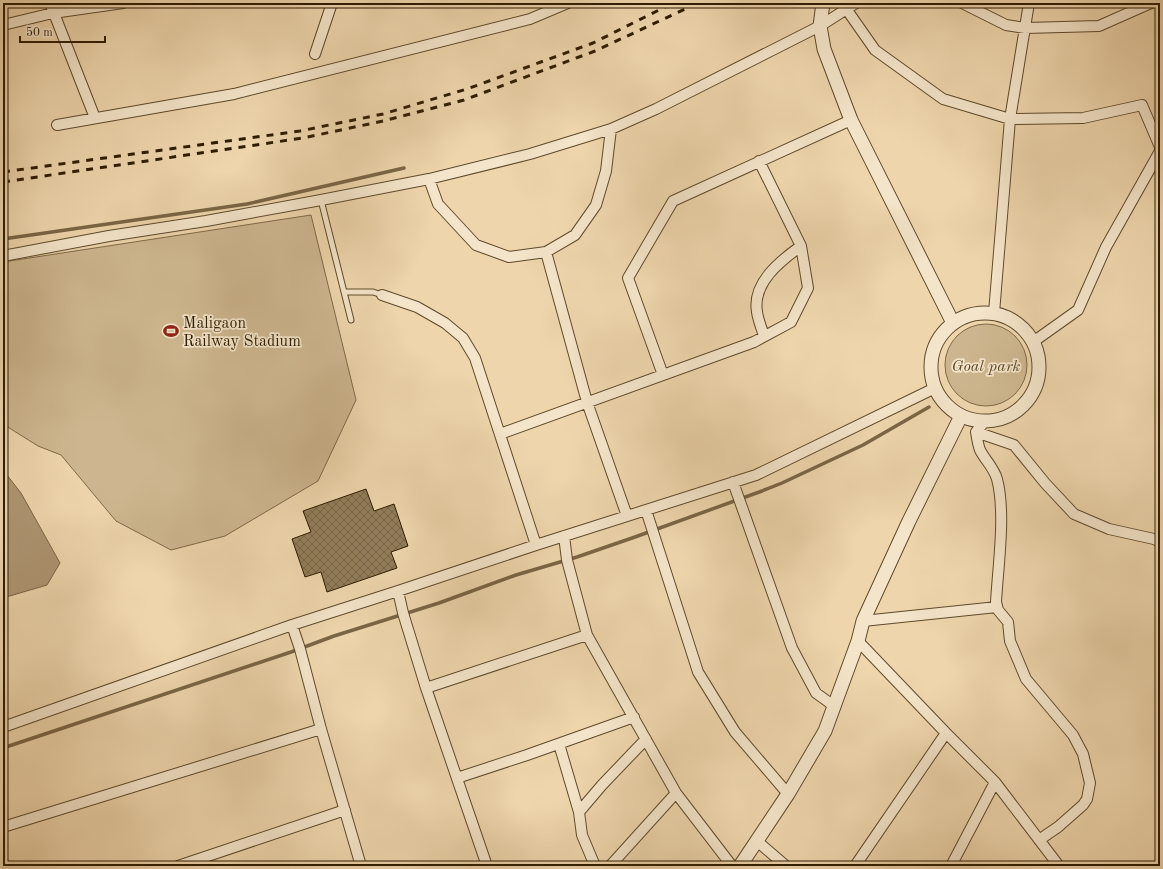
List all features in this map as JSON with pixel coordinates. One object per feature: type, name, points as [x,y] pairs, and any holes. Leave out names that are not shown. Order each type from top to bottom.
[{"type":"street","points":[[3,25],[51,8],[123,3]]},
{"type":"street","points":[[315,54],[332,3]]},
{"type":"street","points":[[57,125],[234,94],[530,19],[568,3]]},
{"type":"street","points":[[823,3],[820,26],[824,49],[852,120],[953,323]]},
{"type":"street","points":[[3,256],[109,236],[206,221],[321,200],[429,179],[530,154],[611,129],[656,109],[820,26],[856,3]]},
{"type":"street","points":[[962,3],[1006,25],[1025,28],[1099,26],[1151,3]]},
{"type":"street","points":[[994,313],[1010,119],[1029,3]]},
{"type":"street","points":[[51,8],[95,118]]},
{"type":"street","points":[[847,10],[875,50],[943,99],[1010,119],[1083,118],[1142,105],[1160,147]]},
{"type":"street","points":[[663,375],[628,278],[673,201],[852,120]]},
{"type":"street","points":[[429,179],[438,204],[476,245],[509,257],[546,252],[575,234],[596,205],[606,171],[611,129]]},
{"type":"street","points":[[1033,342],[1078,310],[1106,247],[1160,152]]},
{"type":"street","points":[[500,434],[754,342],[791,322],[808,288],[801,246],[759,161]]},
{"type":"street","points":[[764,336],[757,312],[758,291],[767,276],[777,265],[801,246]]},
{"type":"street","points":[[546,252],[587,402],[627,516]]},
{"type":"street","points":[[382,295],[417,306],[445,323],[463,338],[475,358],[536,545]]},
{"type":"street","points":[[980,313],[994,313],[1010,318],[1023,327],[1033,342],[1038,353],[1040,367],[1038,381],[1032,394],[1023,405],[1012,414],[999,419],[985,421],[972,420],[961,416],[950,409],[941,399],[935,388],[930,370],[932,352],[940,336],[953,323],[966,316],[980,313]]},
{"type":"street","points":[[3,727],[292,625],[756,475],[935,388]]},
{"type":"street","points":[[740,866],[788,794],[825,731],[858,641],[863,621],[909,521],[961,416]]},
{"type":"street","points":[[976,432],[985,421]]},
{"type":"street","points":[[976,432],[1014,445],[1074,514],[1109,529],[1154,539],[1160,542]]},
{"type":"street","points":[[976,432],[980,450],[989,461],[997,478],[1001,501],[997,607],[1008,622],[1010,641],[1026,679],[1073,735],[1083,754],[1090,783],[1087,799],[1083,806],[1058,827],[1039,840]]},
{"type":"street","points":[[733,482],[792,648],[816,693],[834,706]]},
{"type":"street","points":[[646,510],[698,672],[735,732],[788,794]]},
{"type":"street","points":[[564,536],[567,560],[586,635],[676,793],[732,866]]},
{"type":"street","points":[[398,591],[403,613],[426,688],[487,866]]},
{"type":"street","points":[[863,621],[997,607]]},
{"type":"street","points":[[292,625],[361,866]]},
{"type":"street","points":[[426,688],[586,635]]},
{"type":"street","points":[[858,641],[995,782],[1060,866]]},
{"type":"street","points":[[457,778],[527,756],[634,717]]},
{"type":"street","points":[[3,827],[321,729]]},
{"type":"street","points":[[855,866],[946,733]]},
{"type":"street","points":[[579,812],[602,785],[646,739]]},
{"type":"street","points":[[559,744],[579,812],[582,835],[595,866]]},
{"type":"street","points":[[951,866],[995,782]]},
{"type":"street","points":[[610,866],[676,793]]},
{"type":"street","points":[[178,866],[345,810]]},
{"type":"street","points":[[757,840],[786,866]]},
{"type":"lane","points":[[321,200],[351,320]]},
{"type":"lane","points":[[344,292],[373,292],[382,295]]},
{"type":"green space","name":"Maligaon Railway Stadium","points":[[311,215],[356,400],[318,481],[225,536],[171,550],[116,521],[61,455],[38,446],[3,424],[3,262]]},
{"type":"green space","name":"Goal park","points":[[986,324],[1002,327],[1015,336],[1024,349],[1027,365],[1024,381],[1015,394],[1002,403],[986,406],[970,403],[957,394],[948,381],[945,365],[948,349],[957,336],[970,327]]},
{"type":"shaded area","points":[[3,470],[21,493],[60,563],[47,585],[3,598]]},
{"type":"building","points":[[366,489],[374,511],[394,504],[408,546],[391,552],[397,568],[327,592],[321,572],[305,577],[292,539],[311,532],[303,511]]},
{"type":"waterway","points":[[3,239],[247,204],[404,168]]},
{"type":"waterway","points":[[3,748],[291,652],[334,636],[439,603],[516,575],[577,557],[762,491],[863,445],[929,407]]},
{"type":"railway","points":[[3,172],[300,131],[383,114],[467,89],[593,43],[673,3]]},
{"type":"railway","points":[[3,182],[303,138],[383,121],[464,100],[595,51],[698,3]]},
{"type":"place","name":"Maligaon Railway Stadium","points":[[171,331]]}]
